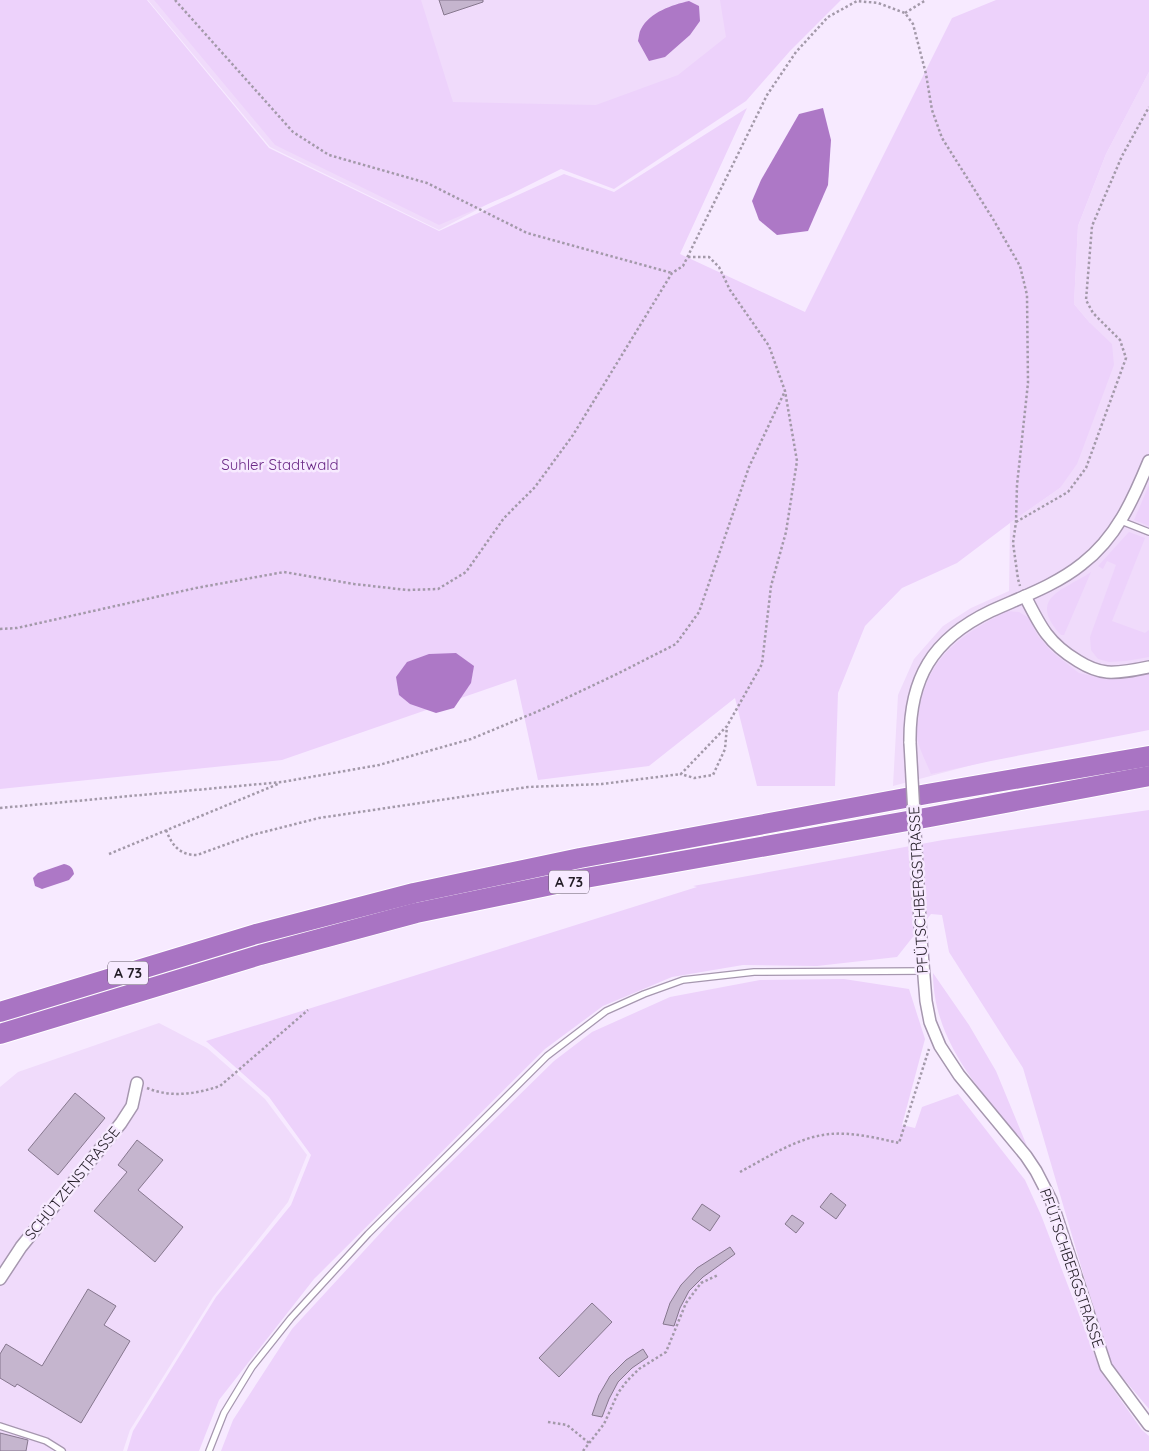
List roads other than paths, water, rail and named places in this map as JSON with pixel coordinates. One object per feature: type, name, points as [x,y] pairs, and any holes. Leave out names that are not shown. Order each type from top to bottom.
[{"type":"highway","name":"A 73","points":[[0,1012],[256,934],[414,893],[580,858],[1149,756]]},
{"type":"highway","name":"A 73","points":[[0,1034],[260,955],[416,913],[580,879],[921,819],[1149,776]]},
{"type":"street","name":"PFÜTSCHBERGSTRASSE","points":[[1149,461],[1121,521],[1105,542],[1081,565],[1061,579],[989,612],[972,622],[937,650],[925,667],[917,684],[912,704],[910,743],[922,971],[930,1022],[940,1046],[959,1075],[1026,1156],[1036,1171],[1051,1200],[1106,1367],[1149,1425]]},
{"type":"street","points":[[1025,596],[1038,623],[1054,644],[1086,666],[1105,672],[1125,672],[1149,667]]},
{"type":"street","name":"SCHÜTZENSTRASSE","points":[[0,1279],[21,1247],[121,1123],[132,1106],[137,1083]]},
{"type":"lane","points":[[1121,521],[1149,532]]},
{"type":"lane","points":[[209,1451],[224,1413],[252,1367],[291,1318],[368,1234],[547,1056],[606,1011],[682,980],[754,972],[922,971]]},
{"type":"lane","points":[[0,1426],[46,1442],[62,1451]]},
{"type":"park label","name":"Suhler Stadtwald","points":[[280,464]]}]
